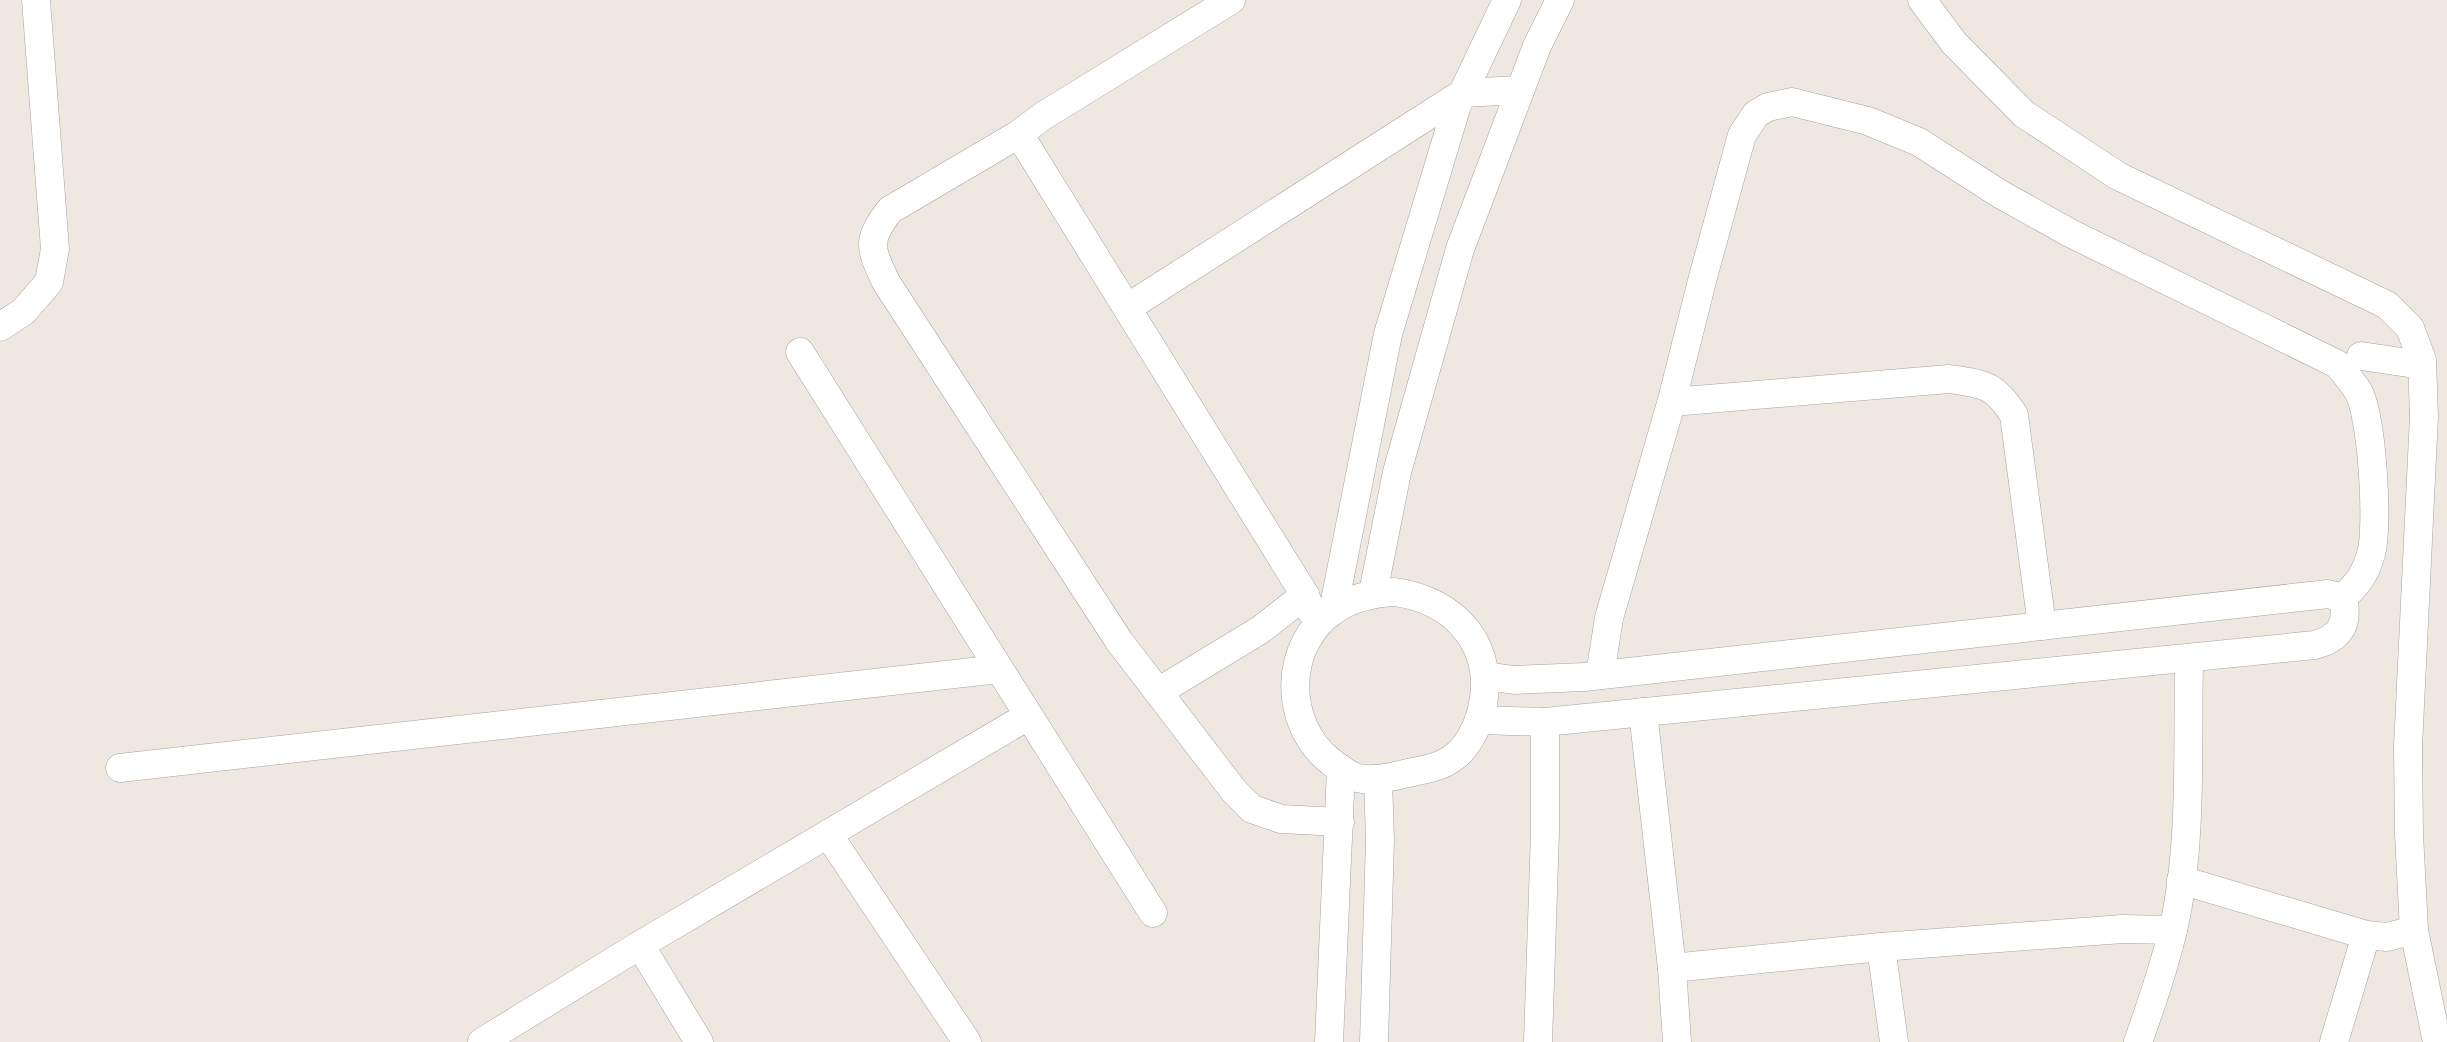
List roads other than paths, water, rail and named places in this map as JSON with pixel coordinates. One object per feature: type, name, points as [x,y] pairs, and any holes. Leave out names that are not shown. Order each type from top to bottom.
[{"type":"street","points":[[0,327],[24,311],[49,282],[55,249],[36,0]]},
{"type":"street","points":[[1230,0],[1043,116],[1019,134],[890,210],[876,228],[872,245],[886,282],[1119,641],[1234,791],[1252,809],[1281,819],[1340,822]]},
{"type":"street","points":[[1325,618],[1388,334],[1434,176],[1457,105],[1507,0]]},
{"type":"street","points":[[1373,593],[1397,472],[1460,249],[1537,46],[1560,0]]},
{"type":"street","points":[[1922,0],[1954,43],[2024,114],[2118,176],[2387,305],[2410,328],[2422,365],[2424,416],[2408,747],[2409,834],[2414,930],[2437,1042]]},
{"type":"street","points":[[1127,308],[1463,93],[1520,90]]},
{"type":"street","points":[[1600,675],[1609,618],[1672,402],[1703,277],[1742,135],[1756,114],[1768,107],[1792,102],[1868,121],[1919,142],[2000,194],[2070,233],[2337,364],[2358,391],[2365,410],[2376,511],[2372,552],[2361,580],[2342,598]]},
{"type":"street","points":[[1019,134],[1305,595],[1325,618]]},
{"type":"street","points":[[800,352],[1152,913]]},
{"type":"street","points":[[2361,356],[2422,365]]},
{"type":"street","points":[[1672,402],[1949,379],[1983,384],[2002,397],[2014,415],[2042,626]]},
{"type":"street","points":[[1395,592],[1416,595],[1437,604],[1454,617],[1469,634],[1480,654],[1485,676],[1485,699],[1480,720],[1469,741],[1454,758],[1427,769],[1378,779],[1360,779],[1341,769],[1322,754],[1307,735],[1298,712],[1294,688],[1297,664],[1305,644],[1325,618],[1352,600],[1373,593],[1395,592]]},
{"type":"street","points":[[1485,676],[1514,680],[1540,680],[1600,675],[2328,594],[2342,598]]},
{"type":"street","points":[[1158,692],[1260,630],[1305,595]]},
{"type":"street","points":[[1480,720],[1545,722],[2315,645],[2330,641],[2340,632],[2346,609],[2342,598]]},
{"type":"street","points":[[2138,1042],[2172,930],[2181,880],[2185,844],[2189,658]]},
{"type":"street","points":[[120,768],[998,669]]},
{"type":"street","points":[[1643,712],[1672,968],[1677,1042]]},
{"type":"street","points":[[482,1042],[640,945],[1028,716]]},
{"type":"street","points":[[1538,1042],[1545,832],[1545,722]]},
{"type":"street","points":[[1329,1042],[1332,934],[1340,822],[1341,769]]},
{"type":"street","points":[[1374,1042],[1380,840],[1378,779]]},
{"type":"street","points":[[828,834],[967,1042]]},
{"type":"street","points":[[2181,880],[2366,935],[2387,937],[2414,930]]},
{"type":"street","points":[[1672,968],[1880,947],[2122,929],[2172,930]]},
{"type":"street","points":[[2334,1042],[2366,935]]},
{"type":"street","points":[[640,945],[700,1042]]},
{"type":"street","points":[[1880,947],[1894,1042]]}]
